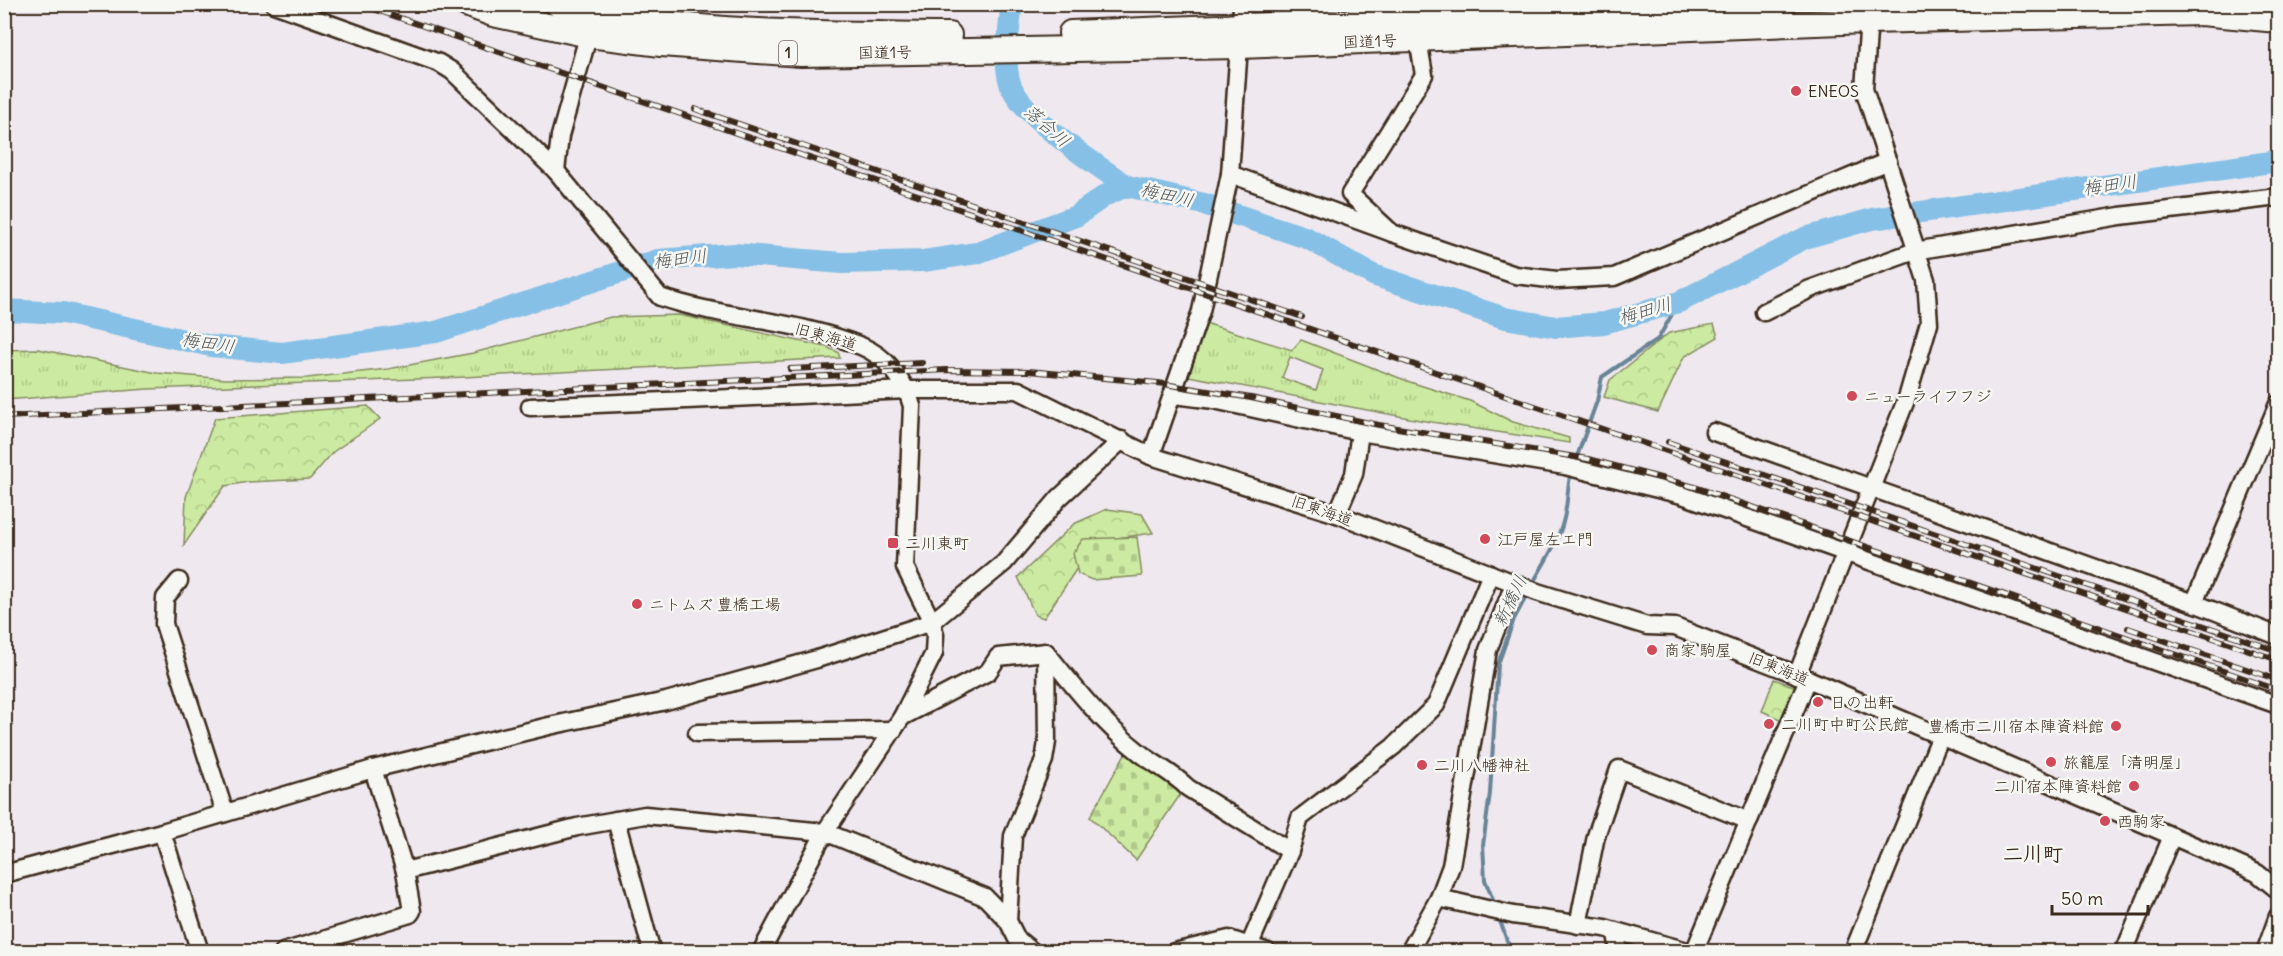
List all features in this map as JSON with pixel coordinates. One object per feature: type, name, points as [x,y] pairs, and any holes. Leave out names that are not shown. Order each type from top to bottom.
[{"type":"highway","name":"国道1号","points":[[466,4],[493,14],[591,24],[661,44],[801,54],[1030,42],[1241,26],[1779,4]]},
{"type":"highway","name":"国道1号","points":[[558,4],[591,24]]},
{"type":"highway","name":"国道1号","points":[[1241,26],[1418,39],[1869,13],[2201,13],[2278,20]]},
{"type":"street","name":"旧東海道","points":[[274,4],[439,63],[452,71],[556,171],[660,297],[683,305],[793,326],[862,346],[889,364],[908,390],[1018,390],[1151,456],[1337,514],[1525,588],[1647,626],[1675,627],[1802,677],[2257,873],[2278,890]]},
{"type":"street","points":[[1439,898],[1506,911],[1513,915],[1605,928],[1616,933],[1693,951],[1749,821],[1846,551],[1908,395],[1929,323],[1926,280],[1864,89],[1869,13]]},
{"type":"street","points":[[556,171],[560,136],[591,24]]},
{"type":"street","points":[[1151,456],[1174,395],[1201,311],[1214,260],[1229,176],[1241,26]]},
{"type":"street","points":[[1392,233],[1350,194],[1424,75],[1418,39]]},
{"type":"street","points":[[1229,176],[1515,275],[1557,280],[1614,278],[1890,167]]},
{"type":"street","points":[[1764,312],[1810,289],[1914,247],[2120,216],[2278,197]]},
{"type":"street","points":[[530,407],[908,390],[912,406],[905,567],[932,622],[935,635],[934,653],[898,723],[825,832],[761,951]]},
{"type":"street","points":[[1174,395],[1214,400],[1360,432],[1573,468],[1682,495],[2278,705]]},
{"type":"street","points":[[2194,603],[2278,404]]},
{"type":"street","points":[[1337,514],[1354,474],[1360,432]]},
{"type":"street","points":[[1714,432],[1869,493],[2194,603],[2278,636]]},
{"type":"street","points":[[4,874],[162,832],[373,769],[549,726],[666,701],[817,659],[932,622],[1004,563],[1059,498],[1122,440]]},
{"type":"street","points":[[1251,948],[1290,851],[1300,818],[1393,747],[1436,705],[1491,574]]},
{"type":"street","points":[[179,581],[165,598],[164,624],[225,813]]},
{"type":"street","points":[[1409,951],[1439,898],[1451,866],[1488,650],[1525,588]]},
{"type":"street","points":[[1046,652],[1106,722],[1139,752],[1175,775],[1188,788],[1290,851]]},
{"type":"street","points":[[697,733],[898,723],[988,672],[998,657],[1046,652]]},
{"type":"street","points":[[1008,921],[1013,836],[1044,760],[1047,742],[1046,652]]},
{"type":"street","points":[[1852,951],[1940,738]]},
{"type":"street","points":[[283,951],[410,914],[412,911],[405,871],[373,769]]},
{"type":"street","points":[[1578,925],[1596,836],[1619,769],[1749,821]]},
{"type":"street","points":[[405,871],[645,815],[825,832],[985,897],[1008,921],[1017,939],[1033,951]]},
{"type":"street","points":[[616,820],[652,951]]},
{"type":"street","points":[[162,832],[200,951]]},
{"type":"street","points":[[2124,951],[2172,836]]},
{"type":"street","points":[[2265,951],[2278,916]]},
{"type":"street","points":[[1616,933],[1619,951]]},
{"type":"street","points":[[1174,951],[1229,939],[1251,948],[1269,951]]},
{"type":"green space","points":[[679,315],[826,347],[838,352],[840,358],[444,378],[148,389],[5,400],[5,350],[38,349],[157,373],[226,379],[307,378],[388,369],[473,353],[611,317]]},
{"type":"green space","points":[[1202,322],[1292,350],[1301,340],[1410,382],[1470,401],[1513,422],[1569,438],[1569,443],[1425,421],[1183,375]],"holes":[[[1290,357],[1323,370],[1316,390],[1282,378]]]},
{"type":"green space","points":[[1714,324],[1718,337],[1684,357],[1658,412],[1604,397],[1610,380],[1669,333]]},
{"type":"green space","points":[[368,406],[380,419],[333,452],[310,479],[248,482],[225,486],[184,545],[186,497],[215,418]]},
{"type":"green space","points":[[1107,509],[1142,514],[1153,533],[1095,541],[1044,618],[1035,615],[1018,577],[1074,524]]},
{"type":"green space","points":[[1137,537],[1142,576],[1092,580],[1078,574],[1073,553],[1083,539]]},
{"type":"green space","points":[[1774,679],[1796,687],[1782,720],[1762,711]]},
{"type":"green space","points":[[1126,752],[1182,792],[1136,860],[1090,817]]},
{"type":"waterway","name":"落合川","points":[[1011,4],[1007,64],[1010,83],[1017,96],[1028,110],[1061,139],[1127,186]]},
{"type":"waterway","name":"梅田川","points":[[4,310],[63,313],[211,346],[282,353],[436,332],[658,260],[734,254],[842,263],[923,261],[977,253],[1076,216],[1106,195],[1127,186],[1204,204],[1307,238],[1373,275],[1505,318],[1556,327],[1604,323],[1679,302],[1805,238],[1872,219],[2278,161]]},
{"type":"waterway","name":"新橋川","points":[[1575,462],[1597,401],[1602,377],[1658,339],[1679,302]]},
{"type":"waterway","name":"新橋川","points":[[1532,585],[1562,527],[1571,472]]},
{"type":"waterway","name":"新橋川","points":[[1495,905],[1485,880],[1483,845],[1490,793],[1498,664],[1514,619],[1527,595]]},
{"type":"waterway","name":"新橋川","points":[[1499,918],[1511,952]]},
{"type":"railway","points":[[359,4],[2278,660]]},
{"type":"railway","points":[[695,109],[1302,317]]},
{"type":"railway","points":[[790,369],[922,363]]},
{"type":"railway","points":[[4,417],[947,370],[1029,371],[1158,383],[1251,398],[1379,425],[1588,459],[1695,487],[2278,690]]},
{"type":"railway","points":[[1668,442],[2278,651]]},
{"type":"railway","points":[[2128,628],[2278,680]]},
{"type":"place","name":"ENEOS","points":[[1796,91]]},
{"type":"place","name":"ニューライフフジ","points":[[1852,396]]},
{"type":"place","name":"江戸屋左エ門","points":[[1485,539]]},
{"type":"place","name":"二川東町","points":[[893,543]]},
{"type":"place","name":"ニトムズ 豊橋工場","points":[[637,604]]},
{"type":"place","name":"商家 駒屋","points":[[1652,650]]},
{"type":"place","name":"日の出軒","points":[[1818,702]]},
{"type":"place","name":"二川町中町公民館","points":[[1769,724]]},
{"type":"place","name":"豊橋市二川宿本陣資料館","points":[[2116,726]]},
{"type":"place","name":"旅籠屋「清明屋」","points":[[2051,762]]},
{"type":"place","name":"二川八幡神社","points":[[1422,765]]},
{"type":"place","name":"二川宿本陣資料館","points":[[2134,786]]},
{"type":"place","name":"西駒家","points":[[2105,821]]},
{"type":"district","name":"二川町","points":[[2033,854]]}]
